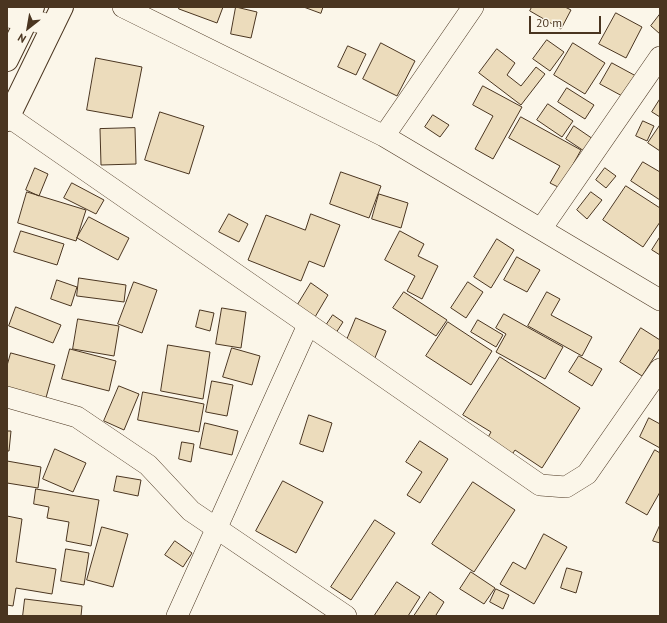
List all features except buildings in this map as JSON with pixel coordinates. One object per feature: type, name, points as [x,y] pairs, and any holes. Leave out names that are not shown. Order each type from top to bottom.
[{"type":"main road","points":[[8,119],[62,7]]},
{"type":"main road","points":[[7,60],[23,14]]},
{"type":"street","points":[[123,7],[384,136],[660,300]]},
{"type":"street","points":[[384,136],[474,7]]},
{"type":"street","points":[[23,14],[53,26]]},
{"type":"street","points":[[541,229],[660,57]]},
{"type":"street","points":[[8,119],[540,485],[566,487],[587,474],[660,369]]},
{"type":"street","points":[[177,616],[308,325]]},
{"type":"street","points":[[7,397],[77,417],[148,465],[191,511],[346,616]]}]
